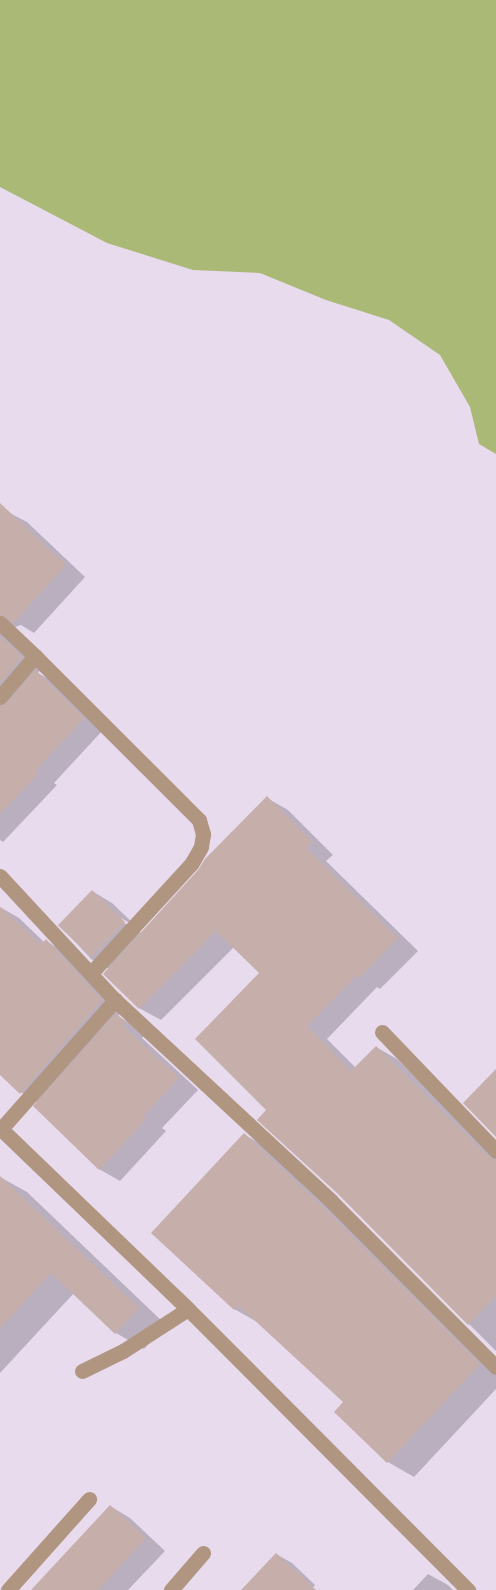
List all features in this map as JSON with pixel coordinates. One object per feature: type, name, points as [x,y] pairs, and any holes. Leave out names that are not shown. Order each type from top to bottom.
[{"type":"street","points":[[0,623],[199,820],[203,834],[201,847],[191,864],[91,973]]},
{"type":"street","points":[[0,697],[35,656]]},
{"type":"street","points":[[0,876],[115,1000],[331,1200],[496,1367]]},
{"type":"street","points":[[115,1000],[0,1129],[188,1309],[468,1590]]},
{"type":"street","points":[[382,1032],[496,1151]]},
{"type":"street","points":[[82,1370],[123,1351],[188,1309]]},
{"type":"street","points":[[8,1590],[89,1499]]},
{"type":"street","points":[[171,1590],[204,1552]]},
{"type":"green space","points":[[0,0],[496,0],[496,454],[479,444],[470,407],[440,355],[389,320],[326,300],[260,273],[193,270],[107,243],[0,187]]},
{"type":"building","points":[[0,503],[66,565],[13,623],[0,614]]},
{"type":"building","points":[[0,636],[22,657],[0,683]]},
{"type":"building","points":[[35,670],[84,718],[35,771],[38,774],[0,814],[0,706],[7,703]]},
{"type":"building","points":[[267,796],[312,842],[306,848],[398,938],[359,978],[356,976],[307,1026],[351,1071],[376,1046],[489,1157],[496,1160],[496,1296],[468,1325],[338,1194],[257,1120],[266,1110],[195,1039],[259,973],[216,931],[139,1009],[103,974],[198,870],[205,859]]},
{"type":"building","points":[[92,890],[125,922],[91,957],[58,925]]},
{"type":"building","points":[[0,907],[41,945],[46,939],[102,1000],[20,1094],[0,1075]]},
{"type":"building","points":[[116,1013],[126,1023],[123,1026],[179,1078],[143,1116],[146,1119],[99,1170],[33,1106]]},
{"type":"building","points":[[496,1069],[496,1137],[463,1103]]},
{"type":"building","points":[[244,1133],[324,1208],[480,1364],[387,1463],[334,1412],[343,1402],[238,1305],[234,1310],[151,1233]]},
{"type":"building","points":[[0,1176],[139,1308],[115,1334],[51,1273],[0,1328]]},
{"type":"building","points":[[110,1505],[146,1538],[98,1590],[31,1590]]},
{"type":"building","points":[[276,1553],[316,1590],[241,1590]]}]
